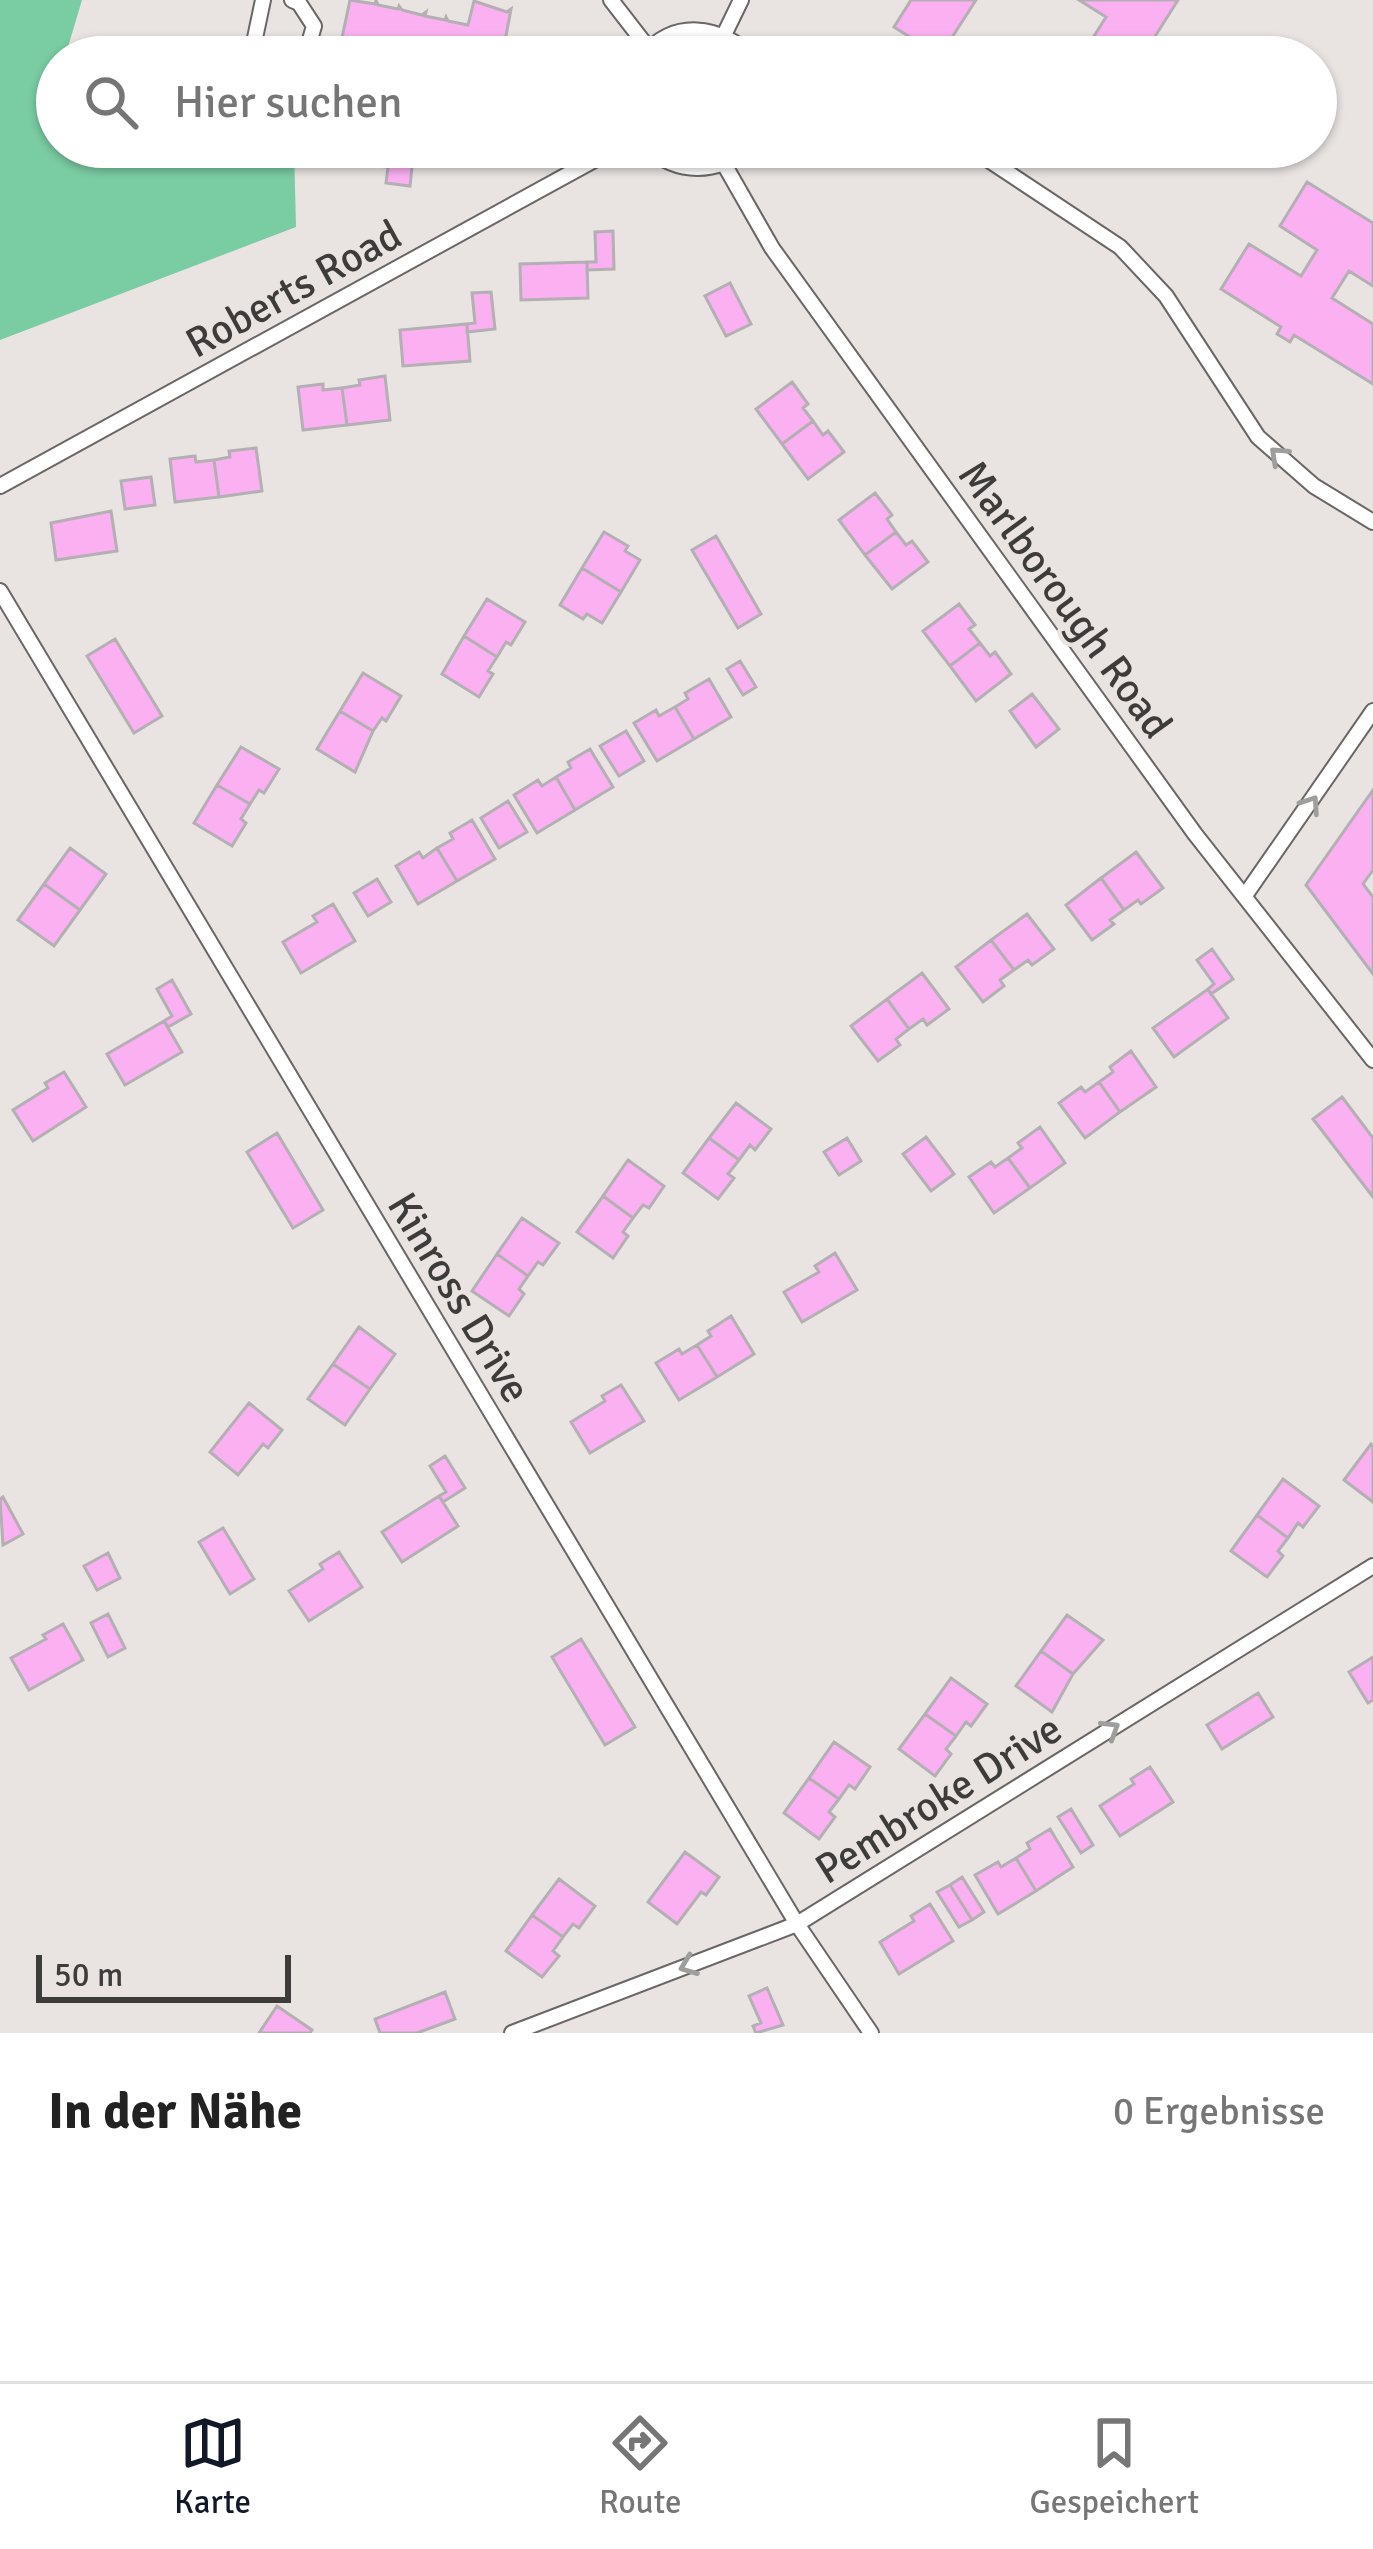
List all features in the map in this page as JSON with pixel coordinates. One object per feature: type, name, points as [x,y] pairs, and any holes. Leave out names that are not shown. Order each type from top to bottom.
[{"type":"lane","points":[[255,36],[263,0]]},
{"type":"lane","points":[[292,0],[314,26],[311,36]]},
{"type":"lane","points":[[611,0],[635,36]]},
{"type":"lane","points":[[675,36],[704,30],[724,35],[741,0]]},
{"type":"lane","name":"Roberts Road","points":[[0,487],[580,168]]},
{"type":"lane","name":"Marlborough Road","points":[[726,168],[772,248],[1196,834],[1373,1060]]},
{"type":"lane","points":[[1001,168],[1120,247],[1166,296],[1258,437],[1314,486],[1373,521]]},
{"type":"lane","name":"Kinross Drive","points":[[0,591],[797,1924],[871,2033]]},
{"type":"lane","points":[[1246,894],[1373,711]]},
{"type":"lane","name":"Pembroke Drive","points":[[512,2033],[797,1924],[1373,1566]]},
{"type":"green space","points":[[0,0],[82,0],[71,36],[36,36],[36,168],[295,168],[296,227],[0,340]]},
{"type":"building","points":[[350,0],[375,4],[376,0],[378,5],[468,25],[474,1],[507,12],[511,9],[506,36],[342,36]]},
{"type":"building","points":[[911,0],[976,0],[953,36],[908,36],[894,27]]},
{"type":"building","points":[[1079,0],[1178,0],[1155,36],[1094,36],[1106,17]]},
{"type":"building","points":[[388,168],[412,168],[410,186],[386,183]]},
{"type":"building","points":[[1307,182],[1373,223],[1373,286],[1349,271],[1332,298],[1373,324],[1373,384],[1294,335],[1290,342],[1277,334],[1281,327],[1221,289],[1249,244],[1301,276],[1317,250],[1280,226]]},
{"type":"building","points":[[613,231],[614,269],[587,270],[587,262],[596,262],[595,232]]},
{"type":"building","points":[[587,262],[588,298],[521,300],[520,264]]},
{"type":"building","points":[[730,283],[751,324],[726,336],[705,296]]},
{"type":"building","points":[[491,292],[495,329],[467,332],[467,324],[475,323],[472,293]]},
{"type":"building","points":[[467,324],[470,361],[403,366],[400,330]]},
{"type":"building","points":[[385,376],[390,420],[347,425],[342,388]]},
{"type":"building","points":[[792,382],[808,404],[803,408],[813,421],[782,444],[756,409]]},
{"type":"building","points":[[323,384],[323,390],[342,388],[347,425],[303,430],[298,387]]},
{"type":"building","points":[[813,421],[844,452],[808,479],[782,444]]},
{"type":"building","points":[[256,448],[262,491],[219,497],[214,460],[230,457],[229,451]]},
{"type":"building","points":[[195,456],[196,462],[214,460],[219,497],[175,502],[170,459]]},
{"type":"building","points":[[151,477],[155,505],[125,509],[121,481]]},
{"type":"building","points":[[875,493],[892,515],[887,519],[896,532],[865,555],[839,520]]},
{"type":"building","points":[[111,511],[117,551],[56,560],[51,523]]},
{"type":"building","points":[[604,532],[628,546],[625,551],[640,560],[621,592],[582,568]]},
{"type":"building","points":[[896,532],[906,545],[912,541],[928,562],[892,589],[865,555]]},
{"type":"building","points":[[716,536],[761,614],[738,628],[692,550]]},
{"type":"building","points":[[582,568],[621,592],[602,623],[587,614],[583,619],[560,605]]},
{"type":"building","points":[[487,599],[525,622],[497,657],[464,636]]},
{"type":"building","points":[[959,604],[975,625],[969,629],[980,643],[950,666],[923,631]]},
{"type":"building","points":[[464,636],[497,657],[479,697],[442,674]]},
{"type":"building","points":[[115,639],[162,716],[134,733],[87,656]]},
{"type":"building","points":[[980,643],[990,656],[995,652],[1011,674],[976,701],[950,666]]},
{"type":"building","points":[[740,661],[756,687],[743,695],[727,669]]},
{"type":"building","points":[[363,673],[401,696],[386,721],[382,718],[373,731],[340,711]]},
{"type":"building","points":[[709,679],[731,717],[694,739],[675,707],[688,699],[685,693]]},
{"type":"building","points":[[1032,694],[1059,729],[1036,747],[1010,711]]},
{"type":"building","points":[[675,707],[694,739],[657,761],[634,723],[656,710],[659,716]]},
{"type":"building","points":[[340,711],[373,731],[355,772],[317,749]]},
{"type":"building","points":[[626,731],[644,761],[619,776],[600,746]]},
{"type":"building","points":[[241,747],[279,769],[264,793],[259,790],[250,804],[217,785]]},
{"type":"building","points":[[590,749],[613,787],[575,810],[556,777],[571,768],[568,762]]},
{"type":"building","points":[[556,777],[575,810],[537,833],[514,795],[538,780],[542,786]]},
{"type":"building","points":[[217,785],[250,804],[241,819],[246,823],[232,846],[194,823]]},
{"type":"building","points":[[1373,790],[1373,870],[1363,884],[1373,897],[1373,974],[1306,885]]},
{"type":"building","points":[[508,801],[527,832],[499,848],[481,818]]},
{"type":"building","points":[[472,820],[495,859],[457,881],[437,848]]},
{"type":"building","points":[[70,848],[106,874],[80,910],[44,884]]},
{"type":"building","points":[[437,848],[457,881],[418,904],[396,866]]},
{"type":"building","points":[[1136,852],[1163,888],[1124,910],[1101,878]]},
{"type":"building","points":[[1101,878],[1124,910],[1092,940],[1066,905]]},
{"type":"building","points":[[377,879],[391,902],[368,916],[354,893]]},
{"type":"building","points":[[44,884],[80,910],[54,946],[18,920]]},
{"type":"building","points":[[333,904],[355,941],[301,973],[283,942],[317,922],[313,916]]},
{"type":"building","points":[[1027,914],[1054,949],[1032,965],[1028,960],[1014,970],[991,940]]},
{"type":"building","points":[[991,940],[1014,970],[1000,980],[1004,986],[983,1002],[956,967]]},
{"type":"building","points":[[1212,949],[1233,979],[1211,994],[1208,989],[1214,984],[1197,960]]},
{"type":"building","points":[[922,973],[949,1009],[927,1025],[923,1019],[909,1029],[887,999]]},
{"type":"building","points":[[172,980],[191,1014],[168,1027],[164,1021],[172,1016],[157,989]]},
{"type":"building","points":[[1208,989],[1228,1018],[1174,1057],[1153,1028]]},
{"type":"building","points":[[887,999],[909,1029],[896,1039],[900,1045],[878,1061],[851,1026]]},
{"type":"building","points":[[164,1021],[182,1052],[125,1085],[107,1054]]},
{"type":"building","points":[[1131,1051],[1156,1087],[1120,1112],[1099,1082]]},
{"type":"building","points":[[64,1072],[86,1107],[33,1141],[13,1110]]},
{"type":"building","points":[[1099,1082],[1120,1112],[1085,1138],[1059,1103],[1081,1087],[1085,1092]]},
{"type":"building","points":[[1342,1097],[1373,1138],[1373,1197],[1313,1119]]},
{"type":"building","points":[[736,1103],[771,1129],[755,1150],[750,1145],[739,1160],[709,1138]]},
{"type":"building","points":[[1040,1127],[1065,1163],[1030,1188],[1008,1158],[1022,1148],[1018,1143]]},
{"type":"building","points":[[277,1133],[323,1210],[293,1228],[247,1152]]},
{"type":"building","points":[[926,1137],[954,1174],[931,1191],[903,1154]]},
{"type":"building","points":[[709,1138],[739,1160],[728,1174],[734,1178],[718,1199],[683,1173]]},
{"type":"building","points":[[847,1138],[861,1161],[839,1175],[824,1152]]},
{"type":"building","points":[[1008,1158],[1030,1188],[994,1213],[969,1177],[991,1162],[995,1167]]},
{"type":"building","points":[[628,1160],[664,1186],[649,1208],[643,1205],[633,1218],[603,1196]]},
{"type":"building","points":[[603,1196],[633,1218],[613,1258],[577,1232]]},
{"type":"building","points":[[522,1218],[559,1243],[528,1276],[497,1254]]},
{"type":"building","points":[[835,1253],[857,1290],[802,1322],[784,1292],[819,1272],[815,1266]]},
{"type":"building","points":[[497,1254],[528,1276],[519,1289],[524,1294],[509,1316],[472,1291]]},
{"type":"building","points":[[731,1316],[754,1354],[717,1377],[697,1345]]},
{"type":"building","points":[[359,1327],[395,1354],[370,1389],[333,1364]]},
{"type":"building","points":[[697,1345],[717,1377],[679,1400],[656,1363]]},
{"type":"building","points":[[333,1364],[370,1389],[345,1425],[308,1399]]},
{"type":"building","points":[[621,1385],[644,1421],[590,1453],[571,1422]]},
{"type":"building","points":[[249,1403],[282,1430],[268,1448],[263,1444],[238,1475],[210,1452]]},
{"type":"building","points":[[1373,1446],[1373,1502],[1344,1480]]},
{"type":"building","points":[[445,1456],[465,1488],[443,1502],[439,1496],[446,1492],[430,1466]]},
{"type":"building","points":[[1283,1479],[1319,1506],[1288,1538],[1257,1515]]},
{"type":"building","points":[[439,1496],[458,1526],[402,1562],[382,1532]]},
{"type":"building","points":[[3,1497],[23,1534],[3,1545],[0,1499]]},
{"type":"building","points":[[1257,1515],[1288,1538],[1278,1551],[1283,1556],[1267,1577],[1231,1551]]},
{"type":"building","points":[[223,1528],[254,1579],[230,1594],[199,1542]]},
{"type":"building","points":[[339,1552],[362,1587],[309,1621],[289,1591]]},
{"type":"building","points":[[108,1553],[120,1578],[97,1590],[84,1566]]},
{"type":"building","points":[[108,1614],[125,1648],[108,1657],[91,1623]]},
{"type":"building","points":[[1067,1615],[1103,1640],[1073,1674],[1041,1651]]},
{"type":"building","points":[[63,1624],[83,1660],[29,1690],[11,1658]]},
{"type":"building","points":[[581,1639],[635,1727],[605,1745],[552,1657]]},
{"type":"building","points":[[1041,1651],[1073,1674],[1052,1712],[1016,1686]]},
{"type":"building","points":[[1373,1657],[1373,1700],[1368,1703],[1349,1672]]},
{"type":"building","points":[[951,1678],[987,1704],[971,1726],[966,1722],[956,1736],[925,1714]]},
{"type":"building","points":[[1258,1693],[1273,1717],[1222,1749],[1207,1725]]},
{"type":"building","points":[[925,1714],[956,1736],[946,1749],[951,1754],[935,1776],[899,1749]]},
{"type":"building","points":[[834,1742],[870,1767],[855,1789],[849,1785],[839,1799],[809,1778]]},
{"type":"building","points":[[1150,1767],[1173,1802],[1120,1836],[1100,1806]]},
{"type":"building","points":[[809,1778],[839,1799],[829,1812],[835,1817],[819,1839],[784,1813]]},
{"type":"building","points":[[1071,1809],[1093,1845],[1081,1853],[1058,1817]]},
{"type":"building","points":[[1050,1829],[1073,1867],[1036,1891],[1016,1858],[1030,1849],[1027,1843]]},
{"type":"building","points":[[685,1852],[719,1877],[677,1924],[648,1902]]},
{"type":"building","points":[[1016,1858],[1036,1891],[998,1914],[975,1875]]},
{"type":"building","points":[[962,1877],[984,1912],[972,1920],[950,1885]]},
{"type":"building","points":[[559,1879],[595,1906],[579,1928],[573,1924],[563,1937],[532,1915]]},
{"type":"building","points":[[950,1885],[972,1920],[959,1927],[937,1892]]},
{"type":"building","points":[[930,1904],[953,1941],[899,1974],[880,1942],[914,1921],[911,1916]]},
{"type":"building","points":[[532,1915],[563,1937],[553,1951],[559,1956],[542,1977],[506,1951]]},
{"type":"building","points":[[767,1988],[783,2025],[756,2033],[753,2026],[761,2023],[749,1996]]},
{"type":"building","points":[[445,1992],[455,2019],[417,2033],[380,2033],[375,2019]]},
{"type":"building","points":[[277,2006],[312,2030],[310,2033],[259,2033]]}]
